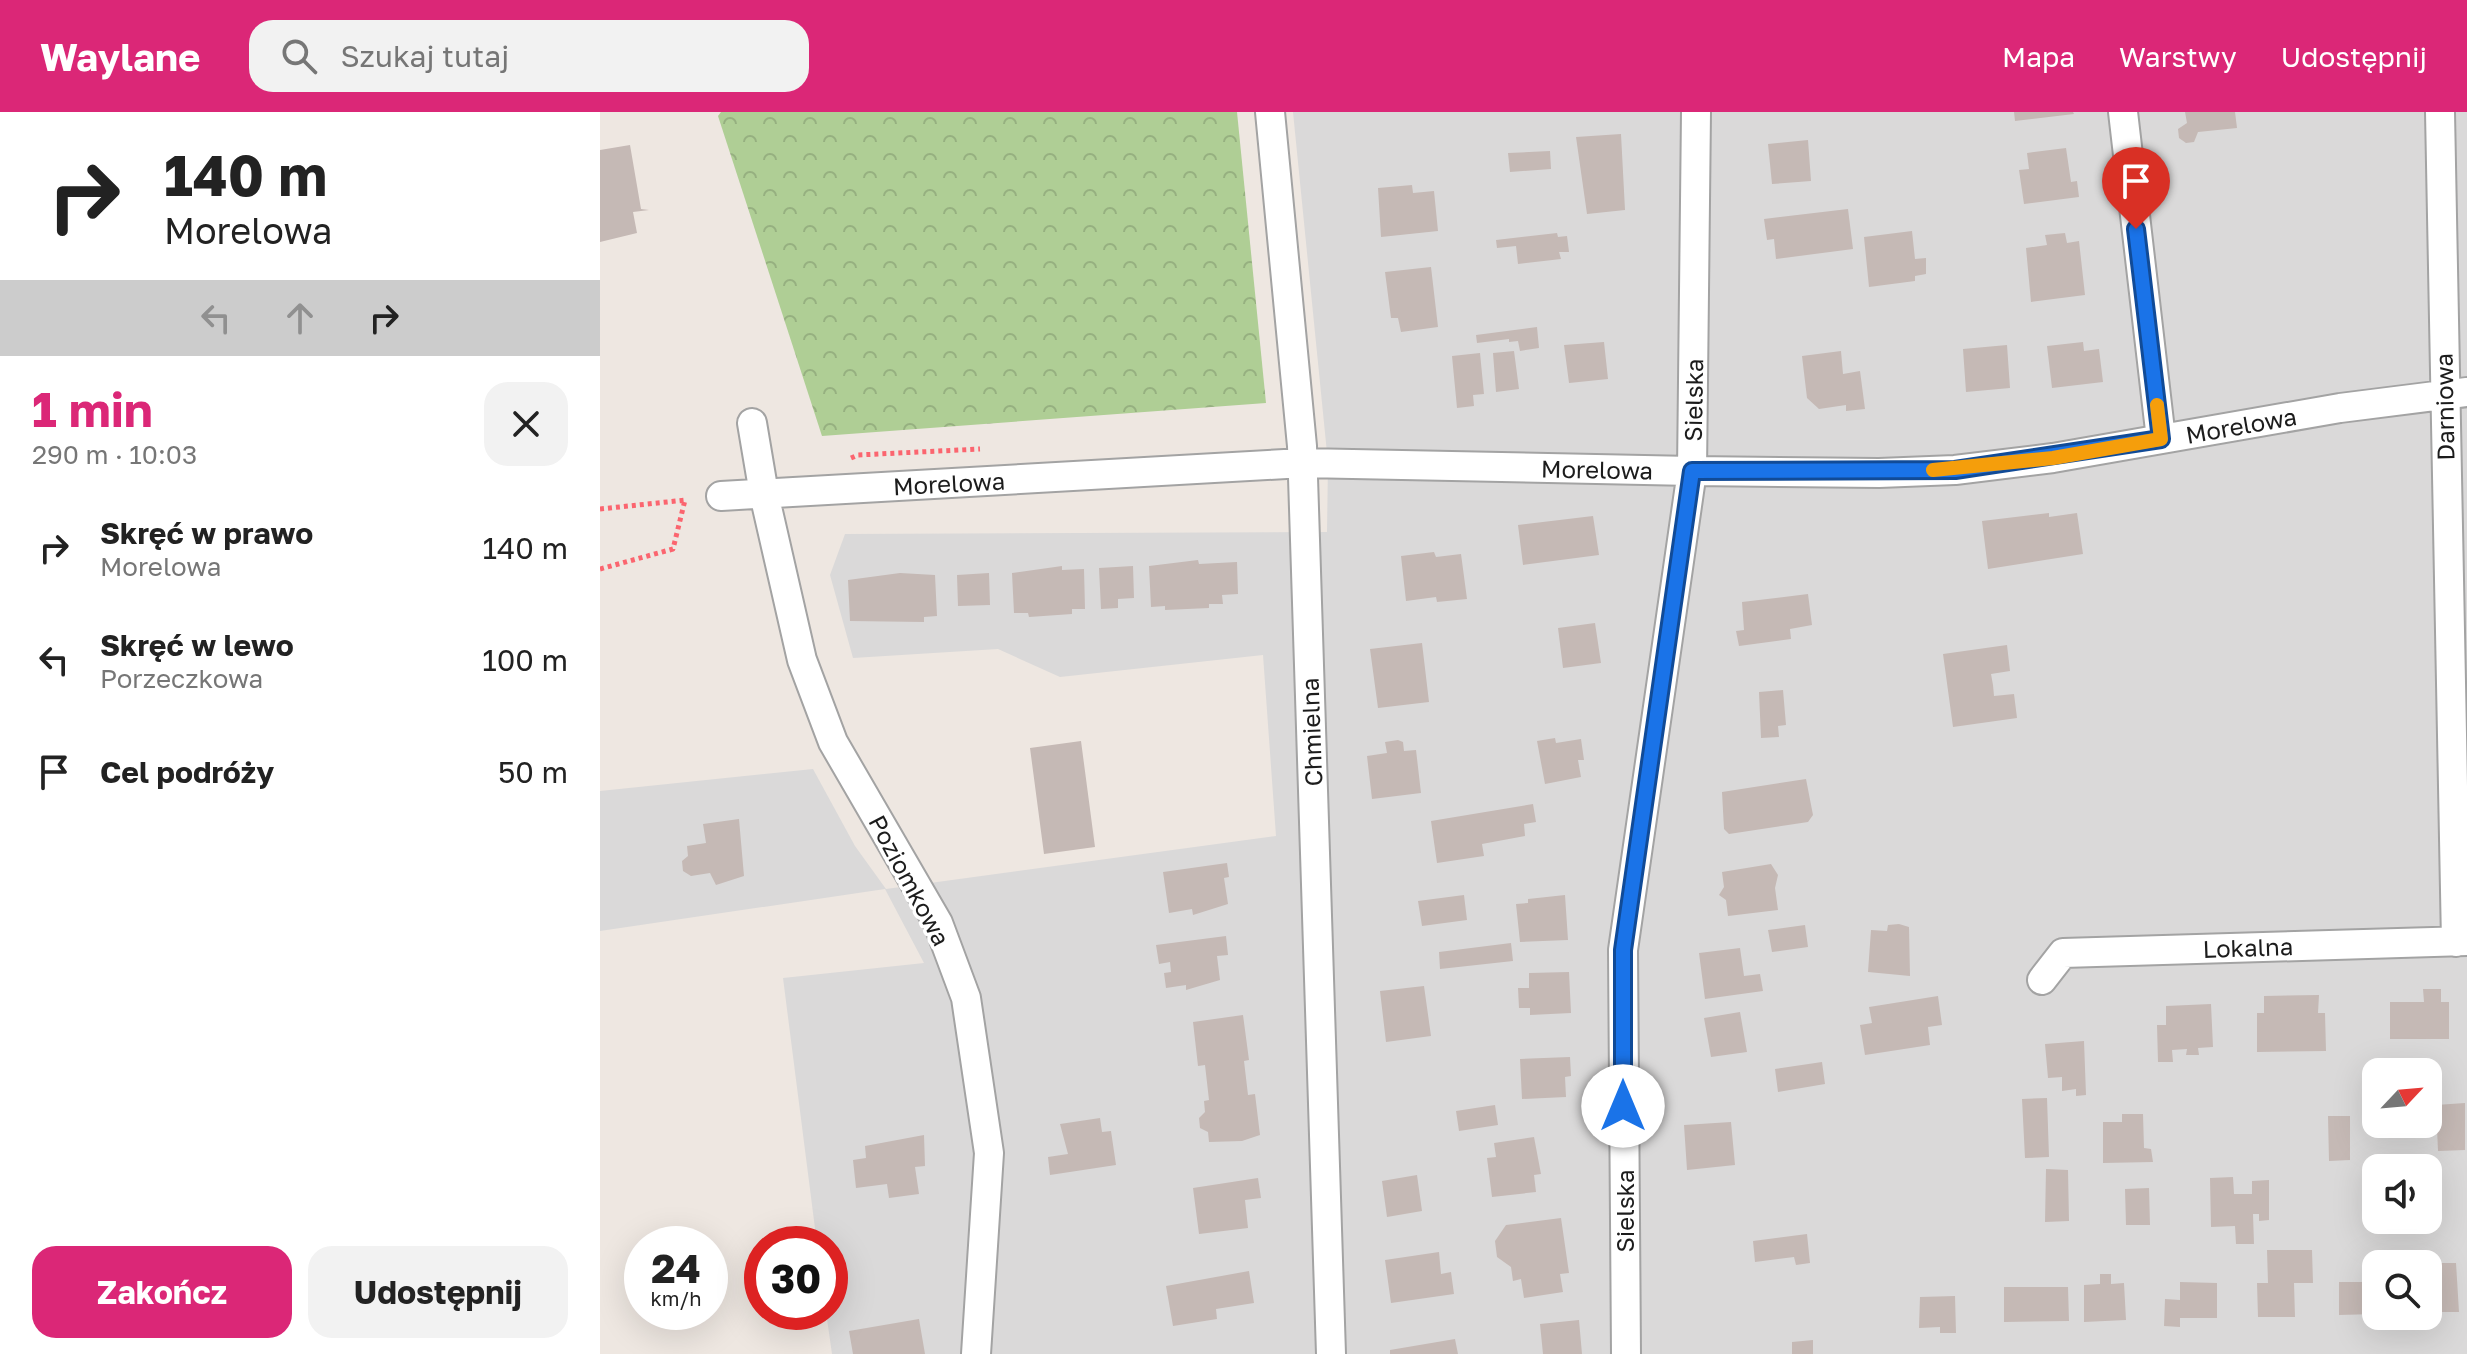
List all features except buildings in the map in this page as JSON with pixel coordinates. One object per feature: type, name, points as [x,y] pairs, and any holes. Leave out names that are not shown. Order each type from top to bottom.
[{"type":"street","name":"Chmielna","points":[[1270,112],[1303,463],[1331,1354]]},
{"type":"street","name":"Sielska","points":[[1626,1354],[1623,950],[1692,471],[1696,112]]},
{"type":"street","points":[[2123,112],[2161,439]]},
{"type":"street","name":"Darniowa","points":[[2440,112],[2455,393],[2462,942]]},
{"type":"street","name":"Morelowa","points":[[721,496],[1303,463],[1692,471],[1955,470],[2455,393]]},
{"type":"street","name":"Poziomkowa","points":[[752,423],[764,494],[802,660],[833,742],[938,923],[966,998],[989,1153],[976,1354]]},
{"type":"street","name":"Lokalna","points":[[2042,980],[2063,953],[2462,942]]},
{"type":"path","points":[[600,509],[721,496]]},
{"type":"path","points":[[600,569],[673,549],[685,500]]},
{"type":"shaded area","points":[[1293,112],[2467,112],[2467,1354],[832,1354],[829,1330],[848,1330],[848,1226],[815,1226],[783,978],[924,963],[885,889],[600,931],[600,791],[813,769],[855,846],[886,889],[1276,836],[1263,655],[1060,677],[998,649],[853,658],[830,575],[845,534],[1327,532],[1328,463]]},
{"type":"green space","points":[[721,112],[1237,112],[1266,403],[822,436],[718,116]]},
{"type":"slow traffic","points":[[1933,470],[2053,458],[2161,439],[2157,405]]},
{"type":"route","points":[[1623,1106],[1623,950],[1692,471],[1879,473],[1955,470],[2053,458],[2161,439],[2136,229]]}]
